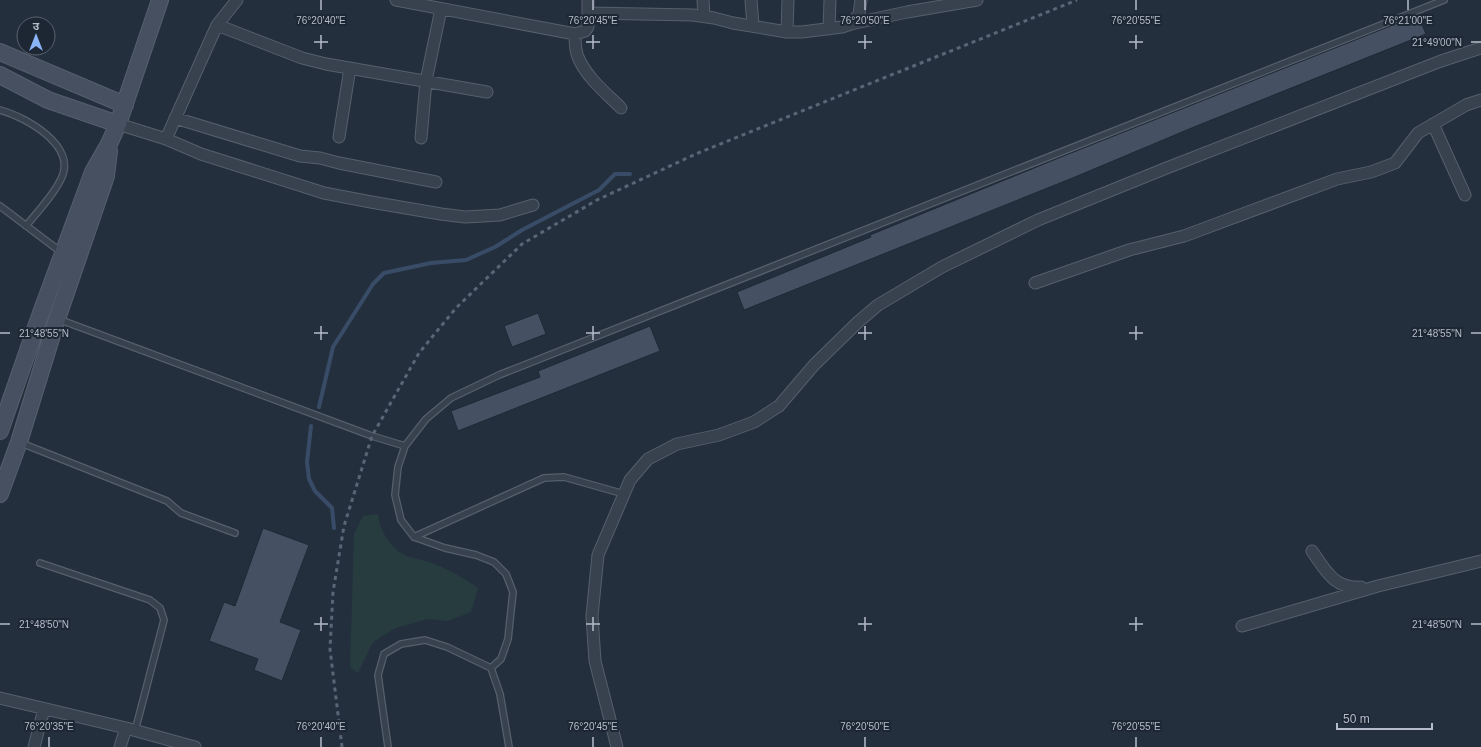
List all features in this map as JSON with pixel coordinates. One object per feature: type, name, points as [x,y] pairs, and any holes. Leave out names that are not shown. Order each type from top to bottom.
[{"type":"main road","points":[[0,494],[19,442],[63,254],[93,172],[110,144],[118,124],[160,0]]},
{"type":"main road","points":[[0,52],[125,105]]},
{"type":"main road","points":[[0,74],[48,100],[118,124]]},
{"type":"main road","points":[[0,431],[106,176],[110,144]]},
{"type":"street","points":[[166,140],[218,25],[237,0]]},
{"type":"street","points":[[396,0],[575,34],[585,31],[588,27],[588,0]]},
{"type":"street","points":[[703,0],[704,16]]},
{"type":"street","points":[[751,0],[753,26]]},
{"type":"street","points":[[787,32],[788,0]]},
{"type":"street","points":[[829,29],[830,0]]},
{"type":"street","points":[[851,24],[859,14],[861,0]]},
{"type":"street","points":[[907,0],[907,12]]},
{"type":"street","points":[[589,13],[693,14],[787,32],[802,32],[842,27],[907,12],[977,0]]},
{"type":"street","points":[[421,138],[426,81],[441,9]]},
{"type":"street","points":[[218,25],[302,58],[487,92]]},
{"type":"street","points":[[575,34],[577,55],[582,65],[595,82],[621,108]]},
{"type":"street","points":[[617,747],[595,661],[592,616],[598,555],[630,480],[648,459],[677,444],[719,435],[754,422],[779,406],[814,365],[858,322],[878,305],[942,267],[1038,220],[1441,61],[1481,48]]},
{"type":"street","points":[[339,137],[350,68]]},
{"type":"street","points":[[1035,283],[1129,250],[1184,236],[1337,180],[1371,172],[1396,163],[1418,133],[1466,105],[1481,100]]},
{"type":"street","points":[[175,118],[300,156],[320,158],[436,182]]},
{"type":"street","points":[[118,124],[166,140],[201,154],[324,193],[406,209],[441,214],[480,217],[500,215],[533,206]]},
{"type":"street","points":[[1433,124],[1465,195]]},
{"type":"street","points":[[1312,551],[1330,578],[1349,588],[1378,586]]},
{"type":"street","points":[[1242,626],[1378,586],[1481,564]]},
{"type":"street","points":[[0,698],[195,747]]},
{"type":"street","points":[[34,747],[44,709]]},
{"type":"street","points":[[120,747],[131,730]]},
{"type":"lane","points":[[492,668],[501,659],[508,639],[513,592],[506,574],[494,562],[476,555],[445,548],[414,537],[401,520],[395,495],[398,467],[405,446],[426,419],[451,398],[499,375],[1444,0]]},
{"type":"lane","points":[[0,110],[21,117],[35,125],[50,137],[61,151],[64,163],[62,178],[49,198],[26,226]]},
{"type":"lane","points":[[0,206],[63,254]]},
{"type":"lane","points":[[49,316],[405,446]]},
{"type":"lane","points":[[19,442],[167,501],[181,513],[234,533]]},
{"type":"lane","points":[[414,537],[544,478],[564,477],[624,494]]},
{"type":"lane","points":[[40,563],[150,600],[160,608],[164,620],[131,730]]},
{"type":"lane","points":[[388,747],[378,675],[384,654],[401,644],[425,640],[447,647],[492,668],[500,694],[509,747]]},
{"type":"green space","points":[[378,514],[381,526],[387,538],[401,553],[446,569],[478,588],[471,612],[448,621],[427,619],[396,628],[373,642],[358,673],[350,667],[354,534],[363,516]]},
{"type":"building","points":[[1418,15],[1426,34],[744,310],[737,292],[871,237],[870,235],[1061,157]]},
{"type":"building","points":[[538,313],[546,334],[512,347],[504,326]]},
{"type":"building","points":[[650,326],[660,351],[458,431],[451,411],[540,377],[538,371]]},
{"type":"building","points":[[263,528],[309,545],[280,622],[301,630],[282,681],[254,670],[258,659],[209,641],[224,602],[235,606]]},
{"type":"waterway","points":[[319,407],[333,347],[373,284],[384,273],[431,263],[466,260],[495,247],[522,230],[599,190],[615,174],[630,174]]},
{"type":"waterway","points":[[311,426],[307,462],[309,479],[315,491],[332,508],[334,528]]},
{"type":"railway","points":[[342,747],[330,649],[333,592],[344,526],[372,436],[419,353],[456,308],[522,244],[597,200],[698,153],[1077,0]]}]
